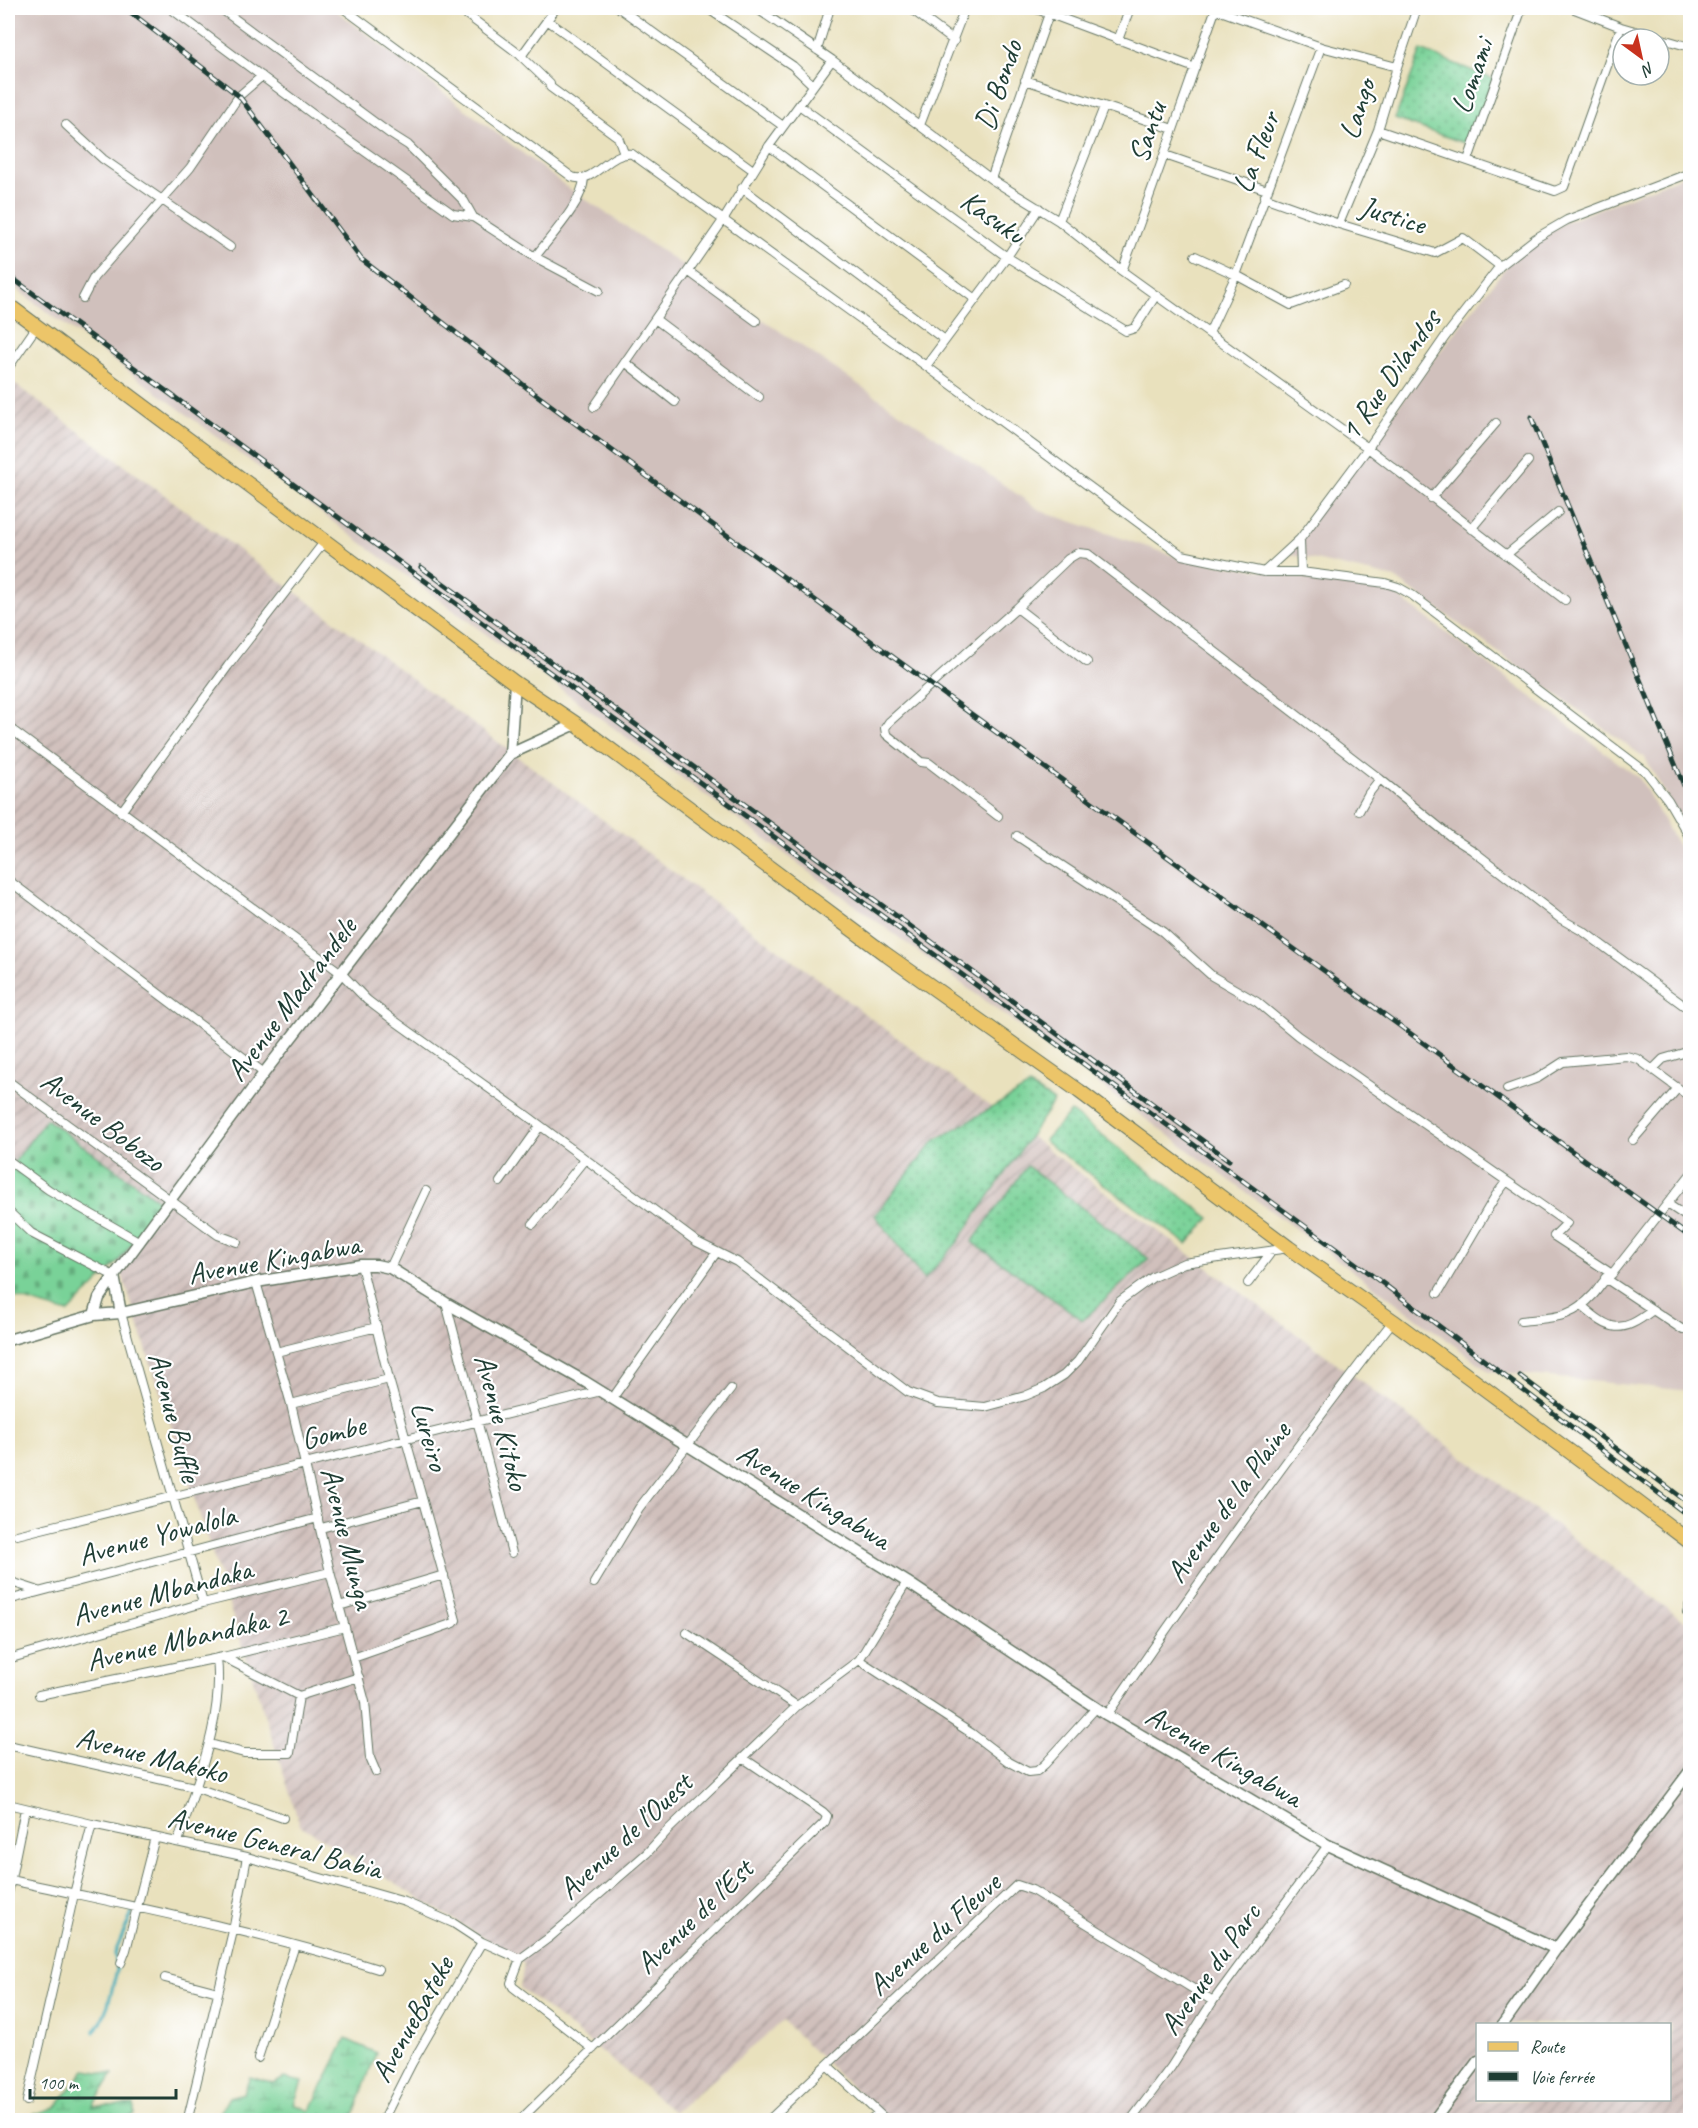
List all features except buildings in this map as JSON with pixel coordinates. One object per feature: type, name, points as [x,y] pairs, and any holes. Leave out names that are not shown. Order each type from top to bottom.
[{"type":"main road","points":[[8,305],[515,683],[576,724],[884,953],[1079,1091],[1690,1542]]},
{"type":"street","points":[[170,8],[453,214],[473,217],[535,257],[599,291]]},
{"type":"street","points":[[220,8],[408,145],[464,201],[473,217]]},
{"type":"street","points":[[343,8],[572,177],[584,178],[611,159],[624,153],[632,154],[926,366],[1182,555],[1264,572],[1301,572],[1384,583],[1398,587],[1412,595],[1646,772],[1668,800],[1690,838]]},
{"type":"street","points":[[458,8],[522,56],[550,84],[550,87],[618,137],[624,153]]},
{"type":"street","points":[[522,56],[556,8]]},
{"type":"street","points":[[619,8],[783,126]]},
{"type":"street","points":[[707,8],[793,66],[813,85]]},
{"type":"street","points":[[756,8],[832,60],[991,179],[1059,221],[1122,271],[1368,448],[1565,600]]},
{"type":"street","points":[[817,50],[830,8]]},
{"type":"street","points":[[910,8],[954,40]]},
{"type":"street","points":[[920,125],[965,8]]},
{"type":"street","points":[[1034,8],[1050,10],[1118,40],[1195,68]]},
{"type":"street","points":[[1118,40],[1130,8]]},
{"type":"street","points":[[1215,8],[1321,47],[1396,67]]},
{"type":"street","name":"Santu","points":[[1122,271],[1165,155],[1215,8]]},
{"type":"street","name":"Lango","points":[[1339,224],[1378,130],[1396,67],[1417,8]]},
{"type":"street","name":"Lomami","points":[[1468,160],[1522,8]]},
{"type":"street","points":[[1572,8],[1621,27]]},
{"type":"street","name":"Di Bondo","points":[[991,179],[1050,10]]},
{"type":"street","points":[[547,20],[753,170]]},
{"type":"street","points":[[1671,41],[1690,47]]},
{"type":"street","name":"La Fleur","points":[[1209,333],[1236,275],[1321,47]]},
{"type":"street","points":[[1378,130],[1555,191],[1564,187],[1611,55]]},
{"type":"street","points":[[594,407],[724,219],[768,146],[832,60]]},
{"type":"street","points":[[83,298],[94,277],[190,168],[239,96],[262,76]]},
{"type":"street","points":[[1025,80],[1173,129]]},
{"type":"street","name":"Kasuku","points":[[799,105],[1007,257],[1126,331],[1135,328],[1156,295]]},
{"type":"street","points":[[1059,221],[1104,107]]},
{"type":"street","points":[[66,125],[103,159],[230,247]]},
{"type":"street","points":[[768,146],[975,299]]},
{"type":"street","name":"Justice","points":[[1165,155],[1339,224],[1435,253],[1463,238],[1500,266]]},
{"type":"street","name":"1 Rue Dilandos","points":[[1264,572],[1300,539],[1368,448],[1445,337],[1500,266],[1536,238],[1567,220],[1690,173]]},
{"type":"street","points":[[535,257],[578,198],[584,185],[584,178]]},
{"type":"street","points":[[742,188],[945,340]]},
{"type":"street","points":[[926,366],[1007,257],[1039,208]]},
{"type":"street","points":[[1195,255],[1291,305],[1344,285]]},
{"type":"street","points":[[688,271],[756,321]]},
{"type":"street","points":[[655,319],[759,397]]},
{"type":"street","points":[[8,368],[37,326]]},
{"type":"street","points":[[625,362],[675,402]]},
{"type":"street","points":[[1431,498],[1496,423]]},
{"type":"street","points":[[1471,529],[1528,461]]},
{"type":"street","points":[[1506,555],[1558,512]]},
{"type":"street","points":[[1300,539],[1301,572]]},
{"type":"street","points":[[122,812],[228,666],[325,541]]},
{"type":"street","points":[[998,816],[929,763],[921,762],[886,734],[885,728],[1068,559],[1078,553],[1088,554],[1380,778],[1450,836],[1472,850],[1561,919],[1584,932],[1690,1010]]},
{"type":"street","points":[[1017,608],[1087,662]]},
{"type":"street","points":[[515,683],[510,754],[576,724]]},
{"type":"street","points":[[8,727],[341,973],[392,1019],[688,1236],[716,1253],[737,1262],[908,1392],[938,1403],[985,1407],[1044,1388],[1064,1375],[1078,1361],[1120,1301],[1153,1277],[1184,1263],[1289,1248]]},
{"type":"street","name":"Avenue Madrandele","points":[[94,1315],[99,1298],[114,1276],[264,1072],[510,754]]},
{"type":"street","points":[[1359,811],[1380,778]]},
{"type":"street","points":[[1017,836],[1163,932],[1212,976],[1257,1002],[1298,1036],[1566,1223],[1554,1236],[1653,1310],[1688,1330]]},
{"type":"street","points":[[8,880],[264,1072]]},
{"type":"street","points":[[1653,1069],[1663,1059],[1690,1051]]},
{"type":"street","points":[[1507,1089],[1538,1078],[1563,1062],[1626,1056],[1638,1059],[1690,1097]]},
{"type":"street","name":"Avenue Bobozo","points":[[8,1081],[218,1235],[237,1242]]},
{"type":"street","points":[[1634,1140],[1678,1088]]},
{"type":"street","points":[[500,1182],[540,1126]]},
{"type":"street","points":[[533,1224],[585,1159]]},
{"type":"street","points":[[8,1160],[49,1190],[140,1242]]},
{"type":"street","points":[[1521,1321],[1566,1316],[1582,1306],[1669,1205],[1690,1175]]},
{"type":"street","points":[[1438,1293],[1506,1182]]},
{"type":"street","points":[[390,1268],[426,1191]]},
{"type":"street","points":[[1669,1205],[1690,1219]]},
{"type":"street","points":[[8,1211],[31,1233],[114,1276],[121,1313]]},
{"type":"street","points":[[1248,1283],[1272,1251]]},
{"type":"street","points":[[612,1399],[716,1253]]},
{"type":"street","name":"Avenue Kingabwa","points":[[8,1340],[94,1315],[121,1313],[255,1282],[361,1265],[390,1268],[446,1303],[601,1391],[907,1582],[1107,1715],[1328,1845],[1556,1949]]},
{"type":"street","name":"Lureiro","points":[[353,1658],[456,1620],[389,1379],[361,1265]]},
{"type":"street","name":"Avenue Munga","points":[[255,1282],[291,1404],[330,1572],[365,1702],[370,1758],[376,1772]]},
{"type":"street","name":"Avenue Kitoko","points":[[446,1303],[512,1553]]},
{"type":"street","points":[[1582,1306],[1603,1324],[1613,1327],[1625,1326],[1638,1321],[1653,1310]]},
{"type":"street","name":"Avenue Buffle","points":[[121,1313],[203,1603]]},
{"type":"street","name":"Avenue de la Plaine","points":[[1107,1715],[1246,1515],[1393,1321]]},
{"type":"street","points":[[276,1352],[376,1327]]},
{"type":"street","points":[[291,1404],[389,1379]]},
{"type":"street","points":[[594,1583],[639,1508],[731,1389]]},
{"type":"street","name":"Gombe","points":[[17,1535],[601,1391]]},
{"type":"street","points":[[321,1528],[423,1501]]},
{"type":"street","name":"Avenue Yowalola","points":[[8,1600],[318,1518]]},
{"type":"street","name":"Avenue Mbandaka","points":[[8,1659],[203,1603],[330,1572]]},
{"type":"street","points":[[339,1606],[444,1575]]},
{"type":"street","points":[[8,1581],[37,1591]]},
{"type":"street","name":"Avenue de l'Ouest","points":[[520,1959],[550,1937],[647,1853],[797,1706],[859,1660],[907,1582]]},
{"type":"street","points":[[1690,1603],[1687,1612],[1690,1615]]},
{"type":"street","name":"Avenue Mbandaka 2","points":[[39,1695],[220,1657],[345,1627]]},
{"type":"street","points":[[687,1633],[797,1706]]},
{"type":"street","points":[[178,1842],[194,1787],[210,1744],[220,1657],[299,1696],[358,1677]]},
{"type":"street","points":[[859,1660],[971,1732],[1009,1762],[1028,1772],[1037,1771],[1045,1764],[1096,1708]]},
{"type":"street","points":[[210,1744],[244,1753],[290,1753],[299,1696]]},
{"type":"street","name":"Avenue Makoko","points":[[8,1745],[194,1787],[283,1818]]},
{"type":"street","name":"Avenue de l'Est","points":[[520,2121],[825,1822],[826,1816],[823,1812],[743,1758]]},
{"type":"street","points":[[1504,2023],[1556,1949],[1690,1771]]},
{"type":"street","name":"Avenue General Babia","points":[[8,1804],[247,1857],[405,1902],[453,1923],[483,1942],[520,1959]]},
{"type":"street","points":[[8,1893],[25,1809]]},
{"type":"street","points":[[27,2101],[92,1824]]},
{"type":"street","points":[[121,1963],[155,1837]]},
{"type":"street","name":"Avenue du Parc","points":[[1131,2121],[1171,2067],[1214,2001],[1328,1845]]},
{"type":"street","points":[[188,2118],[233,1931],[247,1857]]},
{"type":"street","points":[[11,1880],[295,1945],[378,1970]]},
{"type":"street","name":"Avenue du Fleuve","points":[[769,2121],[1017,1885],[1032,1890],[1214,2001]]},
{"type":"street","name":"AvenueBateke","points":[[383,2121],[412,2063],[483,1942]]},
{"type":"street","points":[[258,2058],[295,1945]]},
{"type":"street","points":[[520,1959],[511,1983],[513,1986],[593,2049]]},
{"type":"street","points":[[165,1978],[218,1992]]},
{"type":"street","points":[[1434,2121],[1476,2064]]},
{"type":"street","points":[[827,2065],[883,2117],[871,2121]]},
{"type":"shaded area","points":[[8,8],[333,8],[563,184],[1041,511],[1180,558],[1391,591],[1640,779],[1690,867],[1690,1391],[1489,1371],[8,283]]},
{"type":"shaded area","points":[[1690,173],[1690,838],[1645,758],[1395,578],[1284,553],[1509,263],[1563,223]]},
{"type":"shaded area","points":[[8,379],[1690,1625],[1690,2120],[885,2120],[783,2021],[674,2112],[520,1988],[524,1963],[300,1825],[118,1262],[47,1119],[8,1171]]},
{"type":"green space","points":[[1421,50],[1493,79],[1470,145],[1395,119]]},
{"type":"green space","points":[[1029,1086],[1054,1101],[957,1243],[924,1279],[875,1215],[934,1141]]},
{"type":"green space","points":[[1071,1112],[1210,1218],[1187,1244],[1044,1141]]},
{"type":"green space","points":[[46,1119],[162,1203],[118,1262],[68,1313],[8,1295],[8,1171]]},
{"type":"green space","points":[[1027,1166],[1149,1259],[1083,1320],[972,1242]]},
{"type":"green space","points":[[346,2039],[376,2053],[352,2120],[216,2120],[229,2097],[244,2093],[250,2077],[274,2084],[284,2078],[302,2082],[294,2104],[310,2111]]},
{"type":"green space","points":[[85,2070],[113,2074],[93,2106],[134,2105],[134,2115],[121,2120],[8,2120],[8,2112],[21,2119],[56,2107]]},
{"type":"waterway","points":[[94,2032],[108,2005],[117,1970],[115,1953],[132,1913]]},
{"type":"railway","points":[[125,8],[239,96],[361,259],[530,390],[838,617],[1690,1237]]},
{"type":"railway","points":[[8,275],[1385,1285],[1690,1517]]},
{"type":"railway","points":[[1531,417],[1690,800]]},
{"type":"railway","points":[[421,567],[1229,1160]]},
{"type":"railway","points":[[1520,1376],[1690,1504]]}]
